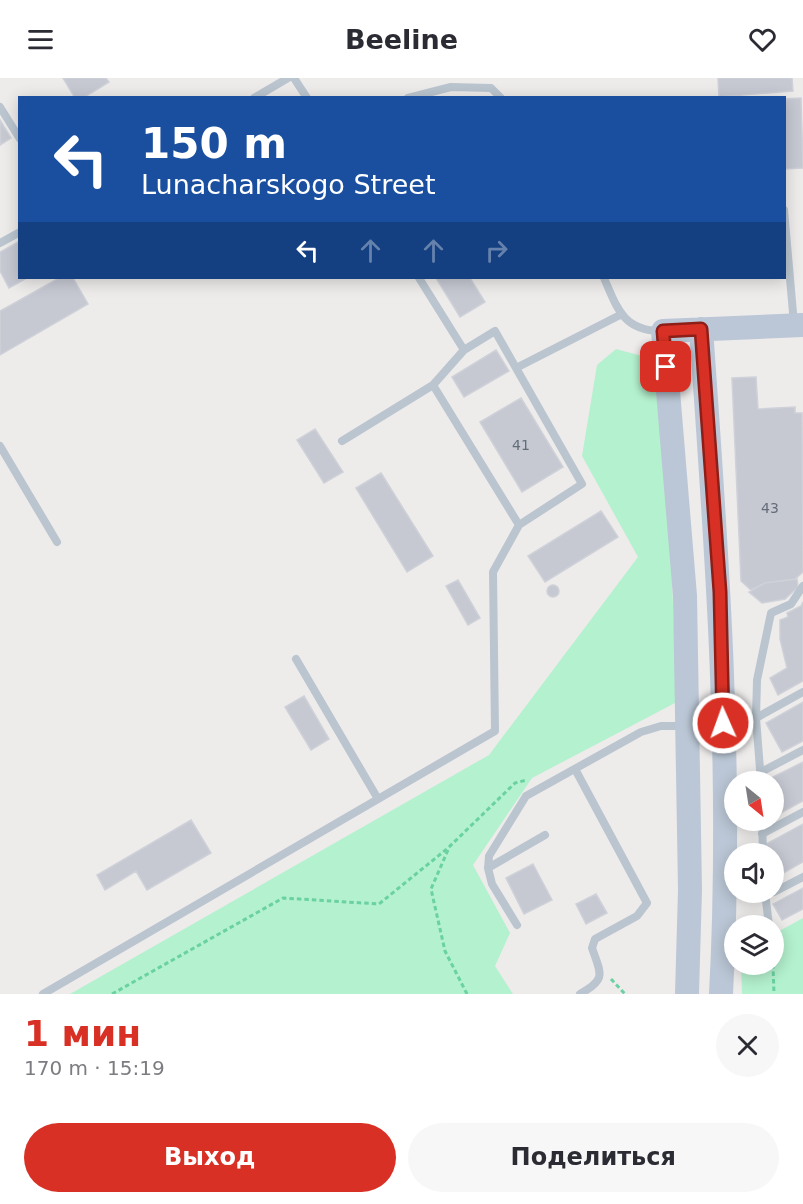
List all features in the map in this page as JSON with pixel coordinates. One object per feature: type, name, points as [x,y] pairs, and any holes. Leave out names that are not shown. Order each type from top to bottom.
[{"type":"main road","points":[[687,994],[689,726],[685,596],[663,331],[798,326]]},
{"type":"main road","points":[[701,329],[720,592],[724,889],[721,994]]},
{"type":"lane","points":[[257,96],[288,78]]},
{"type":"lane","points":[[294,78],[306,96]]},
{"type":"lane","points":[[485,78],[499,96]]},
{"type":"lane","points":[[416,96],[451,87],[491,88]]},
{"type":"lane","points":[[0,107],[18,136]]},
{"type":"lane","points":[[786,227],[798,326]]},
{"type":"lane","points":[[0,243],[18,233]]},
{"type":"lane","points":[[419,279],[464,350]]},
{"type":"lane","points":[[604,279],[622,314],[638,328],[663,331]]},
{"type":"lane","points":[[516,368],[622,314]]},
{"type":"lane","points":[[43,994],[495,731],[493,572],[519,525],[582,484],[495,331],[464,350],[433,386],[342,441]]},
{"type":"lane","points":[[433,386],[519,525]]},
{"type":"lane","points":[[0,446],[57,542]]},
{"type":"lane","points":[[760,771],[756,718],[758,680],[771,613],[791,604],[803,586]]},
{"type":"lane","points":[[296,659],[378,799]]},
{"type":"lane","points":[[756,718],[803,692]]},
{"type":"lane","points":[[517,925],[492,884],[488,868],[489,856],[526,796],[618,743],[650,729],[689,726]]},
{"type":"lane","points":[[770,771],[803,750]]},
{"type":"lane","points":[[575,769],[647,903],[637,916],[595,939],[592,948],[601,969],[598,982],[580,994]]},
{"type":"lane","points":[[762,843],[762,834],[803,812]]},
{"type":"lane","points":[[488,868],[545,835]]},
{"type":"lane","points":[[784,887],[803,877]]},
{"type":"path","points":[[112,994],[283,898],[379,904],[448,848],[514,783],[535,778]]},
{"type":"path","points":[[448,848],[431,889],[445,951],[467,994]]},
{"type":"path","points":[[601,969],[625,994]]},
{"type":"path","points":[[773,975],[774,994]]},
{"type":"green space","points":[[616,349],[653,359],[670,532],[677,702],[532,778],[473,865],[510,933],[495,966],[513,994],[70,994],[489,755],[638,557],[582,456],[597,365]]},
{"type":"green space","points":[[803,918],[803,994],[742,994],[741,975],[784,975],[784,928]]},
{"type":"building","points":[[63,78],[106,78],[109,82],[86,96],[74,96]]},
{"type":"building","points":[[718,78],[792,78],[793,91],[719,96]]},
{"type":"building","points":[[801,98],[803,168],[786,169],[786,99]]},
{"type":"building","points":[[0,120],[11,138],[0,145]]},
{"type":"building","points":[[18,242],[18,279],[25,279],[9,288],[0,271],[0,252]]},
{"type":"building","points":[[57,279],[74,279],[88,304],[0,355],[0,311]]},
{"type":"building","points":[[437,279],[471,279],[485,302],[460,317]]},
{"type":"building","points":[[496,350],[509,371],[464,397],[452,377]]},
{"type":"building","points":[[756,377],[758,409],[795,407],[795,413],[802,413],[803,572],[795,579],[765,583],[751,590],[741,581],[732,378]]},
{"type":"building","points":[[521,398],[563,467],[522,492],[480,422]]},
{"type":"building","points":[[315,429],[343,472],[324,483],[297,440]]},
{"type":"building","points":[[381,473],[433,556],[407,572],[356,488]]},
{"type":"building","points":[[601,511],[618,537],[545,582],[528,556]]},
{"type":"building","points":[[797,579],[798,587],[785,599],[762,603],[749,592],[765,583]]},
{"type":"building","points":[[458,580],[480,618],[468,625],[446,586]]},
{"type":"building","points":[[553,585],[559,591],[553,597],[547,591]]},
{"type":"building","points":[[803,602],[803,681],[778,695],[770,678],[787,668],[780,639],[780,620],[788,617],[787,613],[801,606]]},
{"type":"building","points":[[304,696],[329,739],[311,750],[285,707]]},
{"type":"building","points":[[803,702],[803,741],[782,752],[766,723]]},
{"type":"building","points":[[803,762],[803,801],[784,811],[784,772]]},
{"type":"building","points":[[191,820],[211,853],[147,890],[136,871],[105,890],[97,875]]},
{"type":"building","points":[[803,824],[803,862],[784,873],[784,843],[768,843]]},
{"type":"building","points":[[533,864],[552,900],[524,914],[506,878]]},
{"type":"building","points":[[803,888],[803,909],[784,919],[784,915],[779,915],[773,904],[784,903],[784,898]]},
{"type":"building","points":[[596,894],[607,913],[586,924],[576,904]]},
{"type":"route","points":[[666,367],[663,331],[701,329],[720,592],[723,723]]}]
